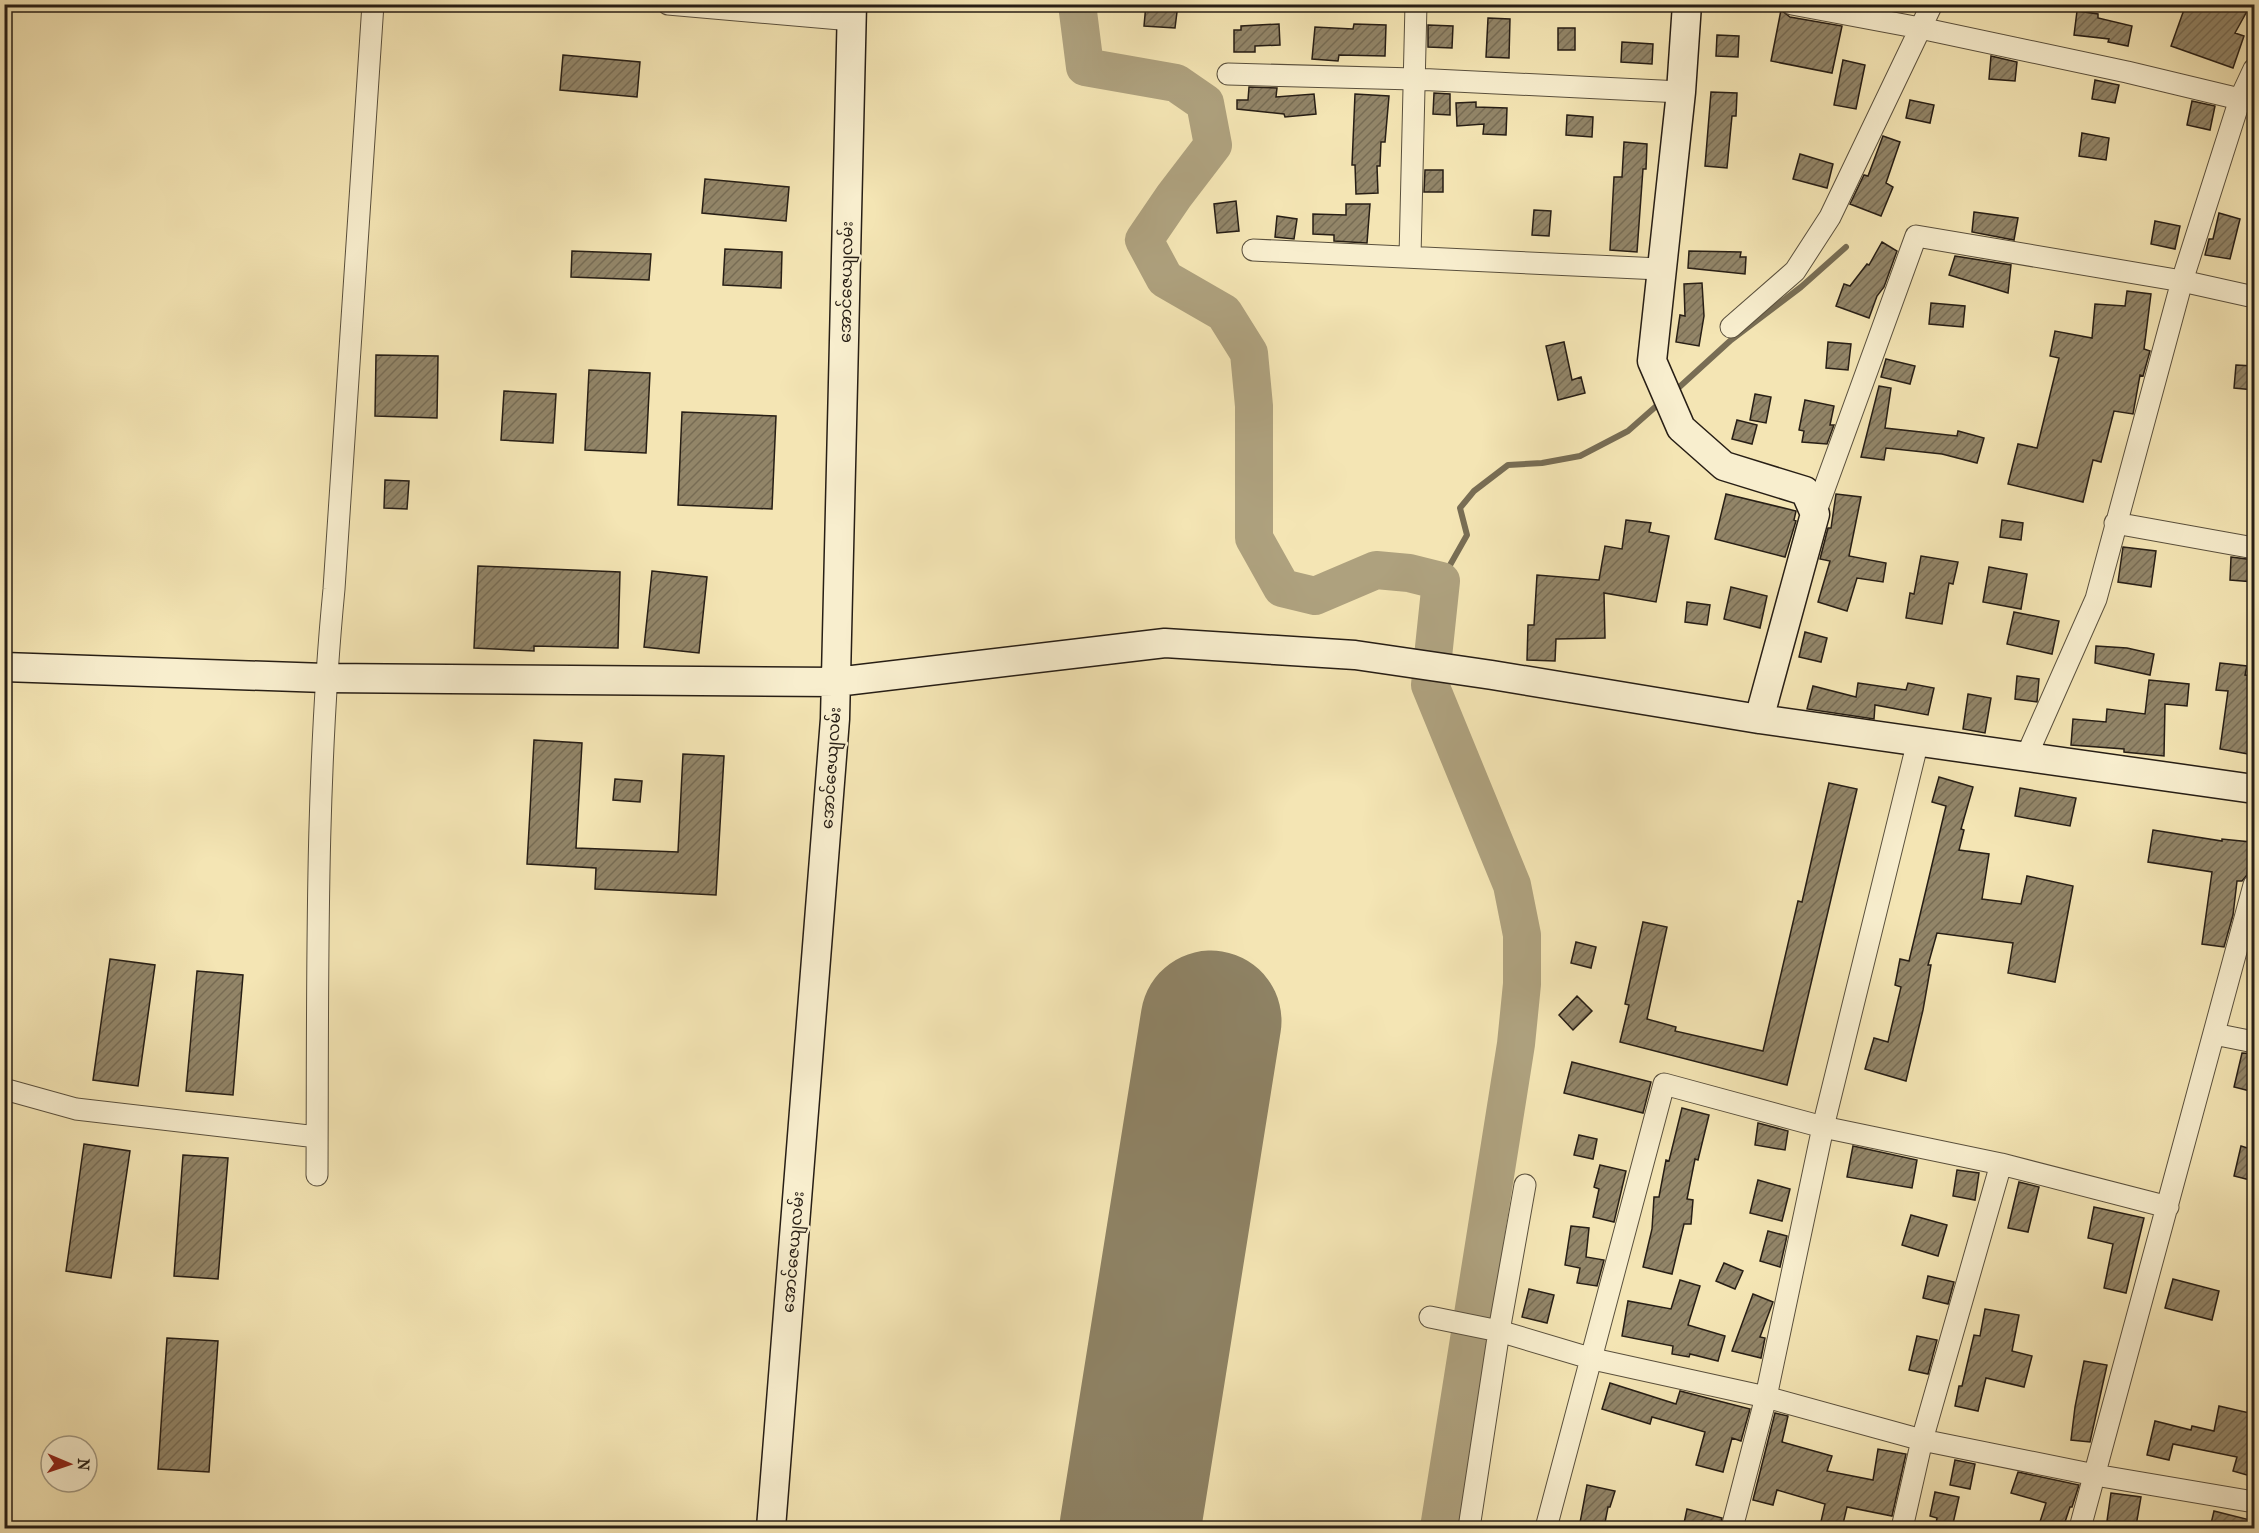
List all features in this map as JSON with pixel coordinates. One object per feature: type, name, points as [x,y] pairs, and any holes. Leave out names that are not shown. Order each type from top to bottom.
[{"type":"street","points":[[317,1175],[320,853],[325,678],[335,578],[373,4]]},
{"type":"street","points":[[668,4],[852,12]]},
{"type":"street","points":[[1410,257],[1416,4]]},
{"type":"street","points":[[1687,4],[1681,92],[1660,269],[1652,362],[1681,428],[1724,466],[1805,491],[1815,514]]},
{"type":"street","points":[[1792,4],[1920,28],[2127,72],[2247,101]]},
{"type":"street","points":[[1731,327],[1795,272],[1830,217],[1932,4]]},
{"type":"street","name":"အောင်ဇေယျလမ်း","points":[[771,1528],[833,743],[852,12]]},
{"type":"street","points":[[2026,757],[2096,599],[2181,281],[2247,101],[2254,69]]},
{"type":"street","points":[[1228,74],[1413,79],[1681,92]]},
{"type":"street","points":[[1759,719],[1815,514],[1916,236],[2181,281],[2254,297]]},
{"type":"street","points":[[1253,250],[1660,269]]},
{"type":"street","points":[[2115,524],[2254,548]]},
{"type":"street","points":[[4,667],[325,678],[836,682],[1165,643],[1355,655],[1759,719],[2254,789]]},
{"type":"street","points":[[1732,1528],[1766,1397],[1823,1127],[1918,741]]},
{"type":"street","points":[[2080,1528],[2254,885]]},
{"type":"street","points":[[2214,1034],[2254,1042]]},
{"type":"street","points":[[1546,1528],[1593,1359],[1664,1084],[1823,1127],[2001,1164],[2168,1206]]},
{"type":"street","points":[[4,1089],[76,1109],[317,1137]]},
{"type":"street","points":[[1902,1528],[1922,1440],[2001,1164]]},
{"type":"street","points":[[1469,1528],[1499,1331],[1525,1185]]},
{"type":"street","points":[[1430,1317],[1499,1331],[1593,1359],[1766,1397],[1922,1440],[2095,1475],[2254,1502]]},
{"type":"building","points":[[1146,4],[1178,4],[1175,28],[1144,26]]},
{"type":"building","points":[[2186,4],[2251,4],[2235,33],[2244,36],[2233,68],[2171,46]]},
{"type":"building","points":[[1781,10],[1790,17],[1842,26],[1832,73],[1771,61]]},
{"type":"building","points":[[2077,11],[2098,14],[2098,18],[2132,26],[2128,46],[2108,42],[2109,39],[2074,35]]},
{"type":"building","points":[[1488,18],[1510,19],[1509,58],[1486,57]]},
{"type":"building","points":[[1279,24],[1280,45],[1255,46],[1255,52],[1234,52],[1234,30],[1241,30],[1241,26]]},
{"type":"building","points":[[1354,24],[1386,25],[1385,56],[1339,55],[1338,61],[1312,59],[1315,27],[1353,29]]},
{"type":"building","points":[[1428,25],[1453,26],[1452,48],[1428,47]]},
{"type":"building","points":[[1558,28],[1575,28],[1575,50],[1558,50]]},
{"type":"building","points":[[1717,35],[1739,36],[1738,57],[1716,56]]},
{"type":"building","points":[[1622,42],[1653,44],[1652,64],[1621,62]]},
{"type":"building","points":[[563,55],[640,62],[637,97],[560,90]]},
{"type":"building","points":[[1991,56],[2017,62],[2015,81],[1989,79]]},
{"type":"building","points":[[1843,60],[1865,65],[1856,109],[1834,105]]},
{"type":"building","points":[[2095,80],[2119,85],[2115,103],[2092,99]]},
{"type":"building","points":[[1249,87],[1277,88],[1276,97],[1314,94],[1316,114],[1285,117],[1284,114],[1237,109],[1237,100],[1248,100]]},
{"type":"building","points":[[1711,92],[1737,93],[1736,116],[1732,116],[1727,168],[1705,166]]},
{"type":"building","points":[[1434,93],[1450,94],[1450,115],[1433,114]]},
{"type":"building","points":[[1355,94],[1389,96],[1385,142],[1381,142],[1380,166],[1377,166],[1378,193],[1356,194],[1355,165],[1352,165]]},
{"type":"building","points":[[1910,100],[1934,105],[1930,123],[1906,118]]},
{"type":"building","points":[[2192,101],[2215,106],[2210,130],[2187,125]]},
{"type":"building","points":[[1476,102],[1476,107],[1507,108],[1506,135],[1483,134],[1484,124],[1457,126],[1456,103]]},
{"type":"building","points":[[1567,115],[1593,117],[1592,137],[1566,135]]},
{"type":"building","points":[[2082,133],[2109,138],[2106,160],[2079,156]]},
{"type":"building","points":[[1883,136],[1900,142],[1886,183],[1893,187],[1881,216],[1850,204],[1864,175],[1868,176]]},
{"type":"building","points":[[1624,142],[1647,144],[1637,252],[1610,250],[1614,177],[1622,177]]},
{"type":"building","points":[[1800,154],[1833,164],[1827,188],[1793,179]]},
{"type":"building","points":[[1425,170],[1443,170],[1443,192],[1424,192]]},
{"type":"building","points":[[705,179],[789,187],[786,221],[702,213]]},
{"type":"building","points":[[1236,201],[1239,231],[1217,233],[1214,204]]},
{"type":"building","points":[[1346,204],[1370,204],[1367,243],[1334,241],[1334,235],[1313,234],[1313,214],[1346,215]]},
{"type":"building","points":[[1534,210],[1551,211],[1549,236],[1532,235]]},
{"type":"building","points":[[1974,212],[2018,218],[2014,240],[1972,232]]},
{"type":"building","points":[[2219,213],[2240,219],[2230,259],[2205,255],[2209,239],[2213,239]]},
{"type":"building","points":[[1277,216],[1297,219],[1294,239],[1275,237]]},
{"type":"building","points":[[2155,221],[2180,226],[2175,249],[2151,244]]},
{"type":"building","points":[[1882,242],[1897,251],[1884,287],[1877,296],[1869,318],[1836,306],[1844,284],[1850,286],[1867,264],[1869,265]]},
{"type":"building","points":[[725,249],[782,252],[781,288],[723,285]]},
{"type":"building","points":[[572,251],[651,254],[649,280],[571,277]]},
{"type":"building","points":[[1689,251],[1741,252],[1740,257],[1746,257],[1745,274],[1688,268]]},
{"type":"building","points":[[1955,256],[2011,265],[2008,293],[1949,275]]},
{"type":"building","points":[[1702,283],[1704,316],[1699,346],[1676,342],[1680,315],[1685,316],[1684,284]]},
{"type":"building","points":[[2127,291],[2151,294],[2144,349],[2150,351],[2143,376],[2140,375],[2133,414],[2114,411],[2101,462],[2093,460],[2083,502],[2008,484],[2018,444],[2037,448],[2059,358],[2050,356],[2055,331],[2092,338],[2095,304],[2125,306]]},
{"type":"building","points":[[1931,303],[1965,306],[1963,327],[1929,324]]},
{"type":"building","points":[[1564,342],[1572,380],[1581,377],[1585,393],[1558,400],[1546,346]]},
{"type":"building","points":[[1828,342],[1851,344],[1848,370],[1826,368]]},
{"type":"building","points":[[376,355],[438,356],[437,418],[375,416]]},
{"type":"building","points":[[1886,359],[1915,366],[1910,384],[1881,377]]},
{"type":"building","points":[[2236,365],[2254,366],[2254,390],[2234,388]]},
{"type":"building","points":[[589,370],[650,373],[646,453],[585,450]]},
{"type":"building","points":[[1879,386],[1891,388],[1885,428],[1957,436],[1958,431],[1984,438],[1977,463],[1942,454],[1886,448],[1884,460],[1861,457]]},
{"type":"building","points":[[504,391],[556,394],[553,443],[501,440]]},
{"type":"building","points":[[1755,394],[1771,397],[1766,423],[1750,420]]},
{"type":"building","points":[[1805,400],[1834,406],[1830,425],[1834,425],[1827,444],[1802,442],[1804,431],[1799,430]]},
{"type":"building","points":[[682,412],[776,416],[772,509],[678,505]]},
{"type":"building","points":[[1737,420],[1757,425],[1752,444],[1732,439]]},
{"type":"building","points":[[385,480],[409,481],[407,509],[384,508]]},
{"type":"building","points":[[1726,494],[1796,511],[1794,520],[1796,521],[1785,557],[1715,539]]},
{"type":"building","points":[[1836,494],[1861,497],[1849,556],[1886,563],[1883,582],[1857,578],[1847,611],[1818,602],[1830,561],[1820,559],[1828,528],[1831,528]]},
{"type":"building","points":[[1626,520],[1651,523],[1649,532],[1669,536],[1656,602],[1604,593],[1605,638],[1556,639],[1555,661],[1527,660],[1528,625],[1534,625],[1537,575],[1599,580],[1605,546],[1622,549]]},
{"type":"building","points":[[2002,520],[2023,523],[2021,540],[2000,537]]},
{"type":"building","points":[[2123,547],[2156,551],[2151,587],[2118,582]]},
{"type":"building","points":[[1921,556],[1958,562],[1953,584],[1949,583],[1942,624],[1906,618],[1910,593],[1914,594]]},
{"type":"building","points":[[2231,557],[2254,560],[2254,582],[2230,580]]},
{"type":"building","points":[[478,566],[620,572],[618,648],[534,646],[534,651],[474,648]]},
{"type":"building","points":[[1989,567],[2027,574],[2021,609],[1983,602]]},
{"type":"building","points":[[652,571],[707,577],[699,653],[644,647]]},
{"type":"building","points":[[1731,587],[1767,596],[1760,628],[1724,619]]},
{"type":"building","points":[[1687,602],[1710,605],[1707,625],[1685,622]]},
{"type":"building","points":[[2014,612],[2059,621],[2052,654],[2007,644]]},
{"type":"building","points":[[1805,632],[1827,638],[1821,662],[1799,657]]},
{"type":"building","points":[[2096,646],[2127,648],[2154,654],[2150,675],[2095,663]]},
{"type":"building","points":[[2220,663],[2247,666],[2245,675],[2254,676],[2254,755],[2220,749],[2228,691],[2216,690]]},
{"type":"building","points":[[2017,676],[2039,679],[2037,702],[2015,699]]},
{"type":"building","points":[[2149,680],[2189,684],[2187,706],[2165,704],[2164,756],[2124,752],[2124,749],[2071,745],[2073,719],[2106,722],[2107,709],[2145,714]]},
{"type":"building","points":[[1858,683],[1906,690],[1908,683],[1934,688],[1928,715],[1875,705],[1874,719],[1807,709],[1813,686],[1856,697]]},
{"type":"building","points":[[1968,694],[1991,698],[1985,733],[1963,729]]},
{"type":"building","points":[[534,740],[582,743],[576,848],[678,852],[683,754],[724,756],[716,895],[595,889],[596,868],[527,864]]},
{"type":"building","points":[[1939,777],[1973,787],[1961,829],[1964,830],[1959,850],[1989,854],[1982,899],[2021,904],[2027,876],[2073,886],[2055,982],[2008,973],[2013,943],[1937,933],[1928,965],[1931,965],[1923,1010],[1906,1081],[1865,1069],[1874,1038],[1888,1042],[1901,987],[1895,985],[1900,959],[1909,961],[1946,806],[1932,802]]},
{"type":"building","points":[[615,779],[642,781],[640,802],[613,800]]},
{"type":"building","points":[[1829,783],[1857,789],[1787,1085],[1620,1042],[1629,1005],[1625,1004],[1643,922],[1667,927],[1647,1019],[1676,1027],[1675,1031],[1763,1051],[1798,901],[1802,902]]},
{"type":"building","points":[[2020,788],[2076,798],[2070,826],[2015,816]]},
{"type":"building","points":[[2153,830],[2222,841],[2222,839],[2251,842],[2247,875],[2242,881],[2237,881],[2233,915],[2224,947],[2202,944],[2212,872],[2148,862]]},
{"type":"building","points":[[1576,942],[1596,947],[1591,968],[1571,963]]},
{"type":"building","points":[[110,959],[155,965],[138,1086],[93,1080]]},
{"type":"building","points":[[197,971],[243,975],[233,1095],[186,1091]]},
{"type":"building","points":[[1577,996],[1592,1011],[1573,1030],[1559,1015]]},
{"type":"building","points":[[2242,1053],[2254,1054],[2254,1092],[2234,1087]]},
{"type":"building","points":[[1572,1062],[1651,1082],[1643,1113],[1564,1093]]},
{"type":"building","points":[[1682,1108],[1709,1115],[1698,1160],[1695,1159],[1687,1199],[1693,1200],[1691,1224],[1684,1224],[1672,1274],[1643,1267],[1652,1229],[1654,1197],[1659,1197],[1666,1160],[1669,1161]]},
{"type":"building","points":[[1758,1123],[1788,1131],[1785,1150],[1755,1145]]},
{"type":"building","points":[[1579,1135],[1597,1139],[1593,1159],[1574,1155]]},
{"type":"building","points":[[84,1144],[130,1151],[111,1278],[66,1271]]},
{"type":"building","points":[[1853,1146],[1917,1160],[1912,1188],[1847,1177]]},
{"type":"building","points":[[2241,1146],[2254,1150],[2254,1181],[2234,1176]]},
{"type":"building","points":[[183,1155],[228,1158],[218,1279],[174,1276]]},
{"type":"building","points":[[1600,1165],[1626,1171],[1614,1222],[1593,1217],[1599,1189],[1594,1187]]},
{"type":"building","points":[[1957,1170],[1979,1173],[1975,1200],[1953,1196]]},
{"type":"building","points":[[1758,1180],[1790,1189],[1782,1221],[1750,1213]]},
{"type":"building","points":[[2019,1182],[2039,1187],[2028,1232],[2008,1228]]},
{"type":"building","points":[[2094,1207],[2144,1218],[2126,1293],[2104,1288],[2113,1244],[2088,1238]]},
{"type":"building","points":[[1911,1215],[1947,1225],[1938,1256],[1902,1245]]},
{"type":"building","points":[[1571,1226],[1589,1228],[1586,1257],[1604,1260],[1597,1286],[1577,1283],[1580,1268],[1565,1265]]},
{"type":"building","points":[[1768,1231],[1787,1236],[1780,1267],[1760,1261]]},
{"type":"building","points":[[1724,1263],[1743,1271],[1735,1289],[1716,1281]]},
{"type":"building","points":[[1928,1276],[1954,1282],[1948,1304],[1923,1298]]},
{"type":"building","points":[[2173,1279],[2219,1291],[2212,1320],[2165,1308]]},
{"type":"building","points":[[1680,1280],[1700,1286],[1688,1325],[1725,1336],[1718,1361],[1690,1354],[1689,1357],[1672,1354],[1673,1346],[1622,1336],[1628,1301],[1671,1309]]},
{"type":"building","points":[[1529,1289],[1554,1295],[1547,1323],[1522,1317]]},
{"type":"building","points":[[1753,1294],[1773,1302],[1760,1337],[1765,1338],[1761,1358],[1732,1351]]},
{"type":"building","points":[[1985,1309],[2019,1315],[2012,1351],[2032,1356],[2024,1387],[1986,1378],[1978,1411],[1955,1406],[1974,1335],[1980,1336]]},
{"type":"building","points":[[1917,1336],[1937,1340],[1928,1374],[1909,1370]]},
{"type":"building","points":[[167,1338],[218,1341],[209,1472],[158,1469]]},
{"type":"building","points":[[2084,1361],[2107,1365],[2090,1442],[2071,1440]]},
{"type":"building","points":[[1610,1383],[1676,1404],[1680,1391],[1750,1409],[1741,1441],[1732,1438],[1723,1472],[1696,1465],[1705,1432],[1652,1417],[1650,1424],[1602,1409]]},
{"type":"building","points":[[2219,1406],[2254,1414],[2254,1477],[2233,1471],[2237,1457],[2173,1444],[2169,1460],[2147,1455],[2155,1421],[2191,1430],[2192,1426],[2214,1431]]},
{"type":"building","points":[[1775,1413],[1788,1416],[1782,1442],[1832,1456],[1827,1471],[1873,1480],[1878,1449],[1906,1454],[1892,1516],[1847,1507],[1842,1528],[1831,1528],[1820,1526],[1825,1504],[1777,1490],[1773,1505],[1753,1500]]},
{"type":"building","points":[[1955,1460],[1975,1464],[1970,1489],[1950,1485]]},
{"type":"building","points":[[2018,1472],[2079,1485],[2063,1528],[2038,1528],[2046,1503],[2011,1493]]},
{"type":"building","points":[[1587,1485],[1615,1491],[1610,1507],[1608,1507],[1604,1528],[1579,1528]]},
{"type":"building","points":[[1935,1492],[1959,1497],[1952,1528],[1935,1528],[1937,1518],[1930,1516]]},
{"type":"building","points":[[2111,1493],[2141,1497],[2136,1526],[2107,1521]]},
{"type":"building","points":[[1687,1509],[1722,1518],[1720,1528],[1683,1528]]},
{"type":"building","points":[[2214,1511],[2254,1521],[2254,1528],[2210,1528]]},
{"type":"waterway","points":[[1077,4],[1085,67],[1176,83],[1205,103],[1213,145],[1144,240],[1165,279],[1224,313],[1249,353],[1254,406],[1254,538],[1282,588],[1315,596],[1376,570],[1409,573],[1441,581],[1430,685],[1512,885],[1522,935],[1522,984],[1516,1044],[1439,1528]]},
{"type":"waterway","points":[[1675,391],[1731,340],[1801,287],[1846,247]]},
{"type":"waterway","points":[[1441,581],[1467,535],[1460,508],[1474,491],[1508,465],[1542,463],[1580,456],[1628,431],[1662,401]]},
{"type":"runway","points":[[1130,1528],[1211,1021]]}]
